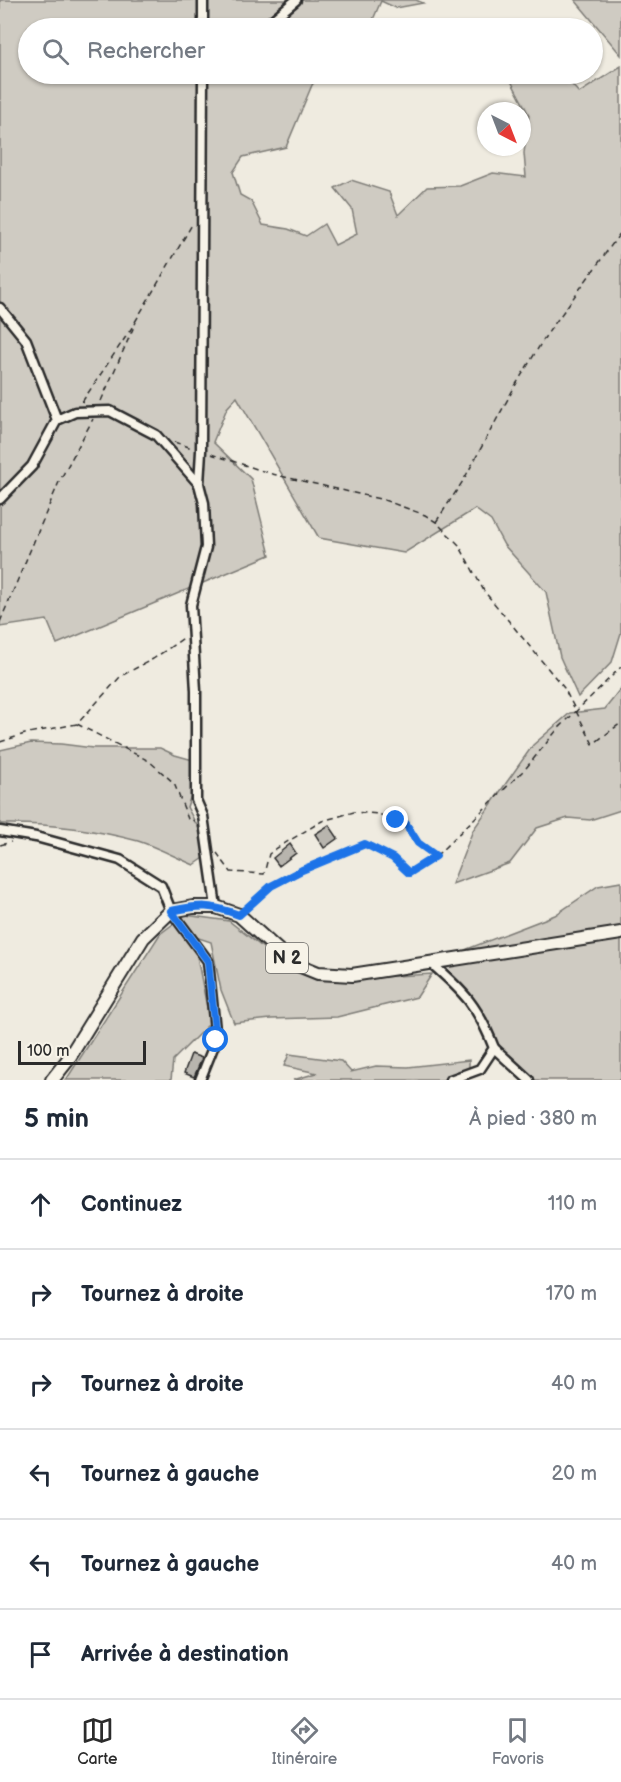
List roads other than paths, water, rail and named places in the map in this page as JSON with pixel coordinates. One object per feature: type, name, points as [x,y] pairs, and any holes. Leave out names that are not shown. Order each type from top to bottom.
[{"type":"main road","name":"N 2","points":[[171,911],[194,907],[216,907],[239,915],[291,962],[318,973],[352,975],[621,933]]},
{"type":"main road","points":[[52,1080],[67,1061],[142,939],[171,911]]},
{"type":"street","points":[[203,0],[203,18]]},
{"type":"street","points":[[275,18],[296,0]]},
{"type":"street","points":[[203,84],[199,484],[204,503],[206,547],[191,605],[196,691],[196,800],[205,824],[216,907]]},
{"type":"street","points":[[0,308],[26,340],[57,420]]},
{"type":"street","points":[[0,498],[32,466],[57,420],[75,412],[110,411],[156,435],[199,484]]},
{"type":"street","points":[[0,831],[36,837],[120,860],[161,886],[171,911],[208,961],[216,1040],[200,1080]]},
{"type":"street","points":[[431,963],[463,991],[484,1021],[494,1048],[529,1080]]},
{"type":"street","points":[[450,1080],[480,1069],[494,1048]]}]
